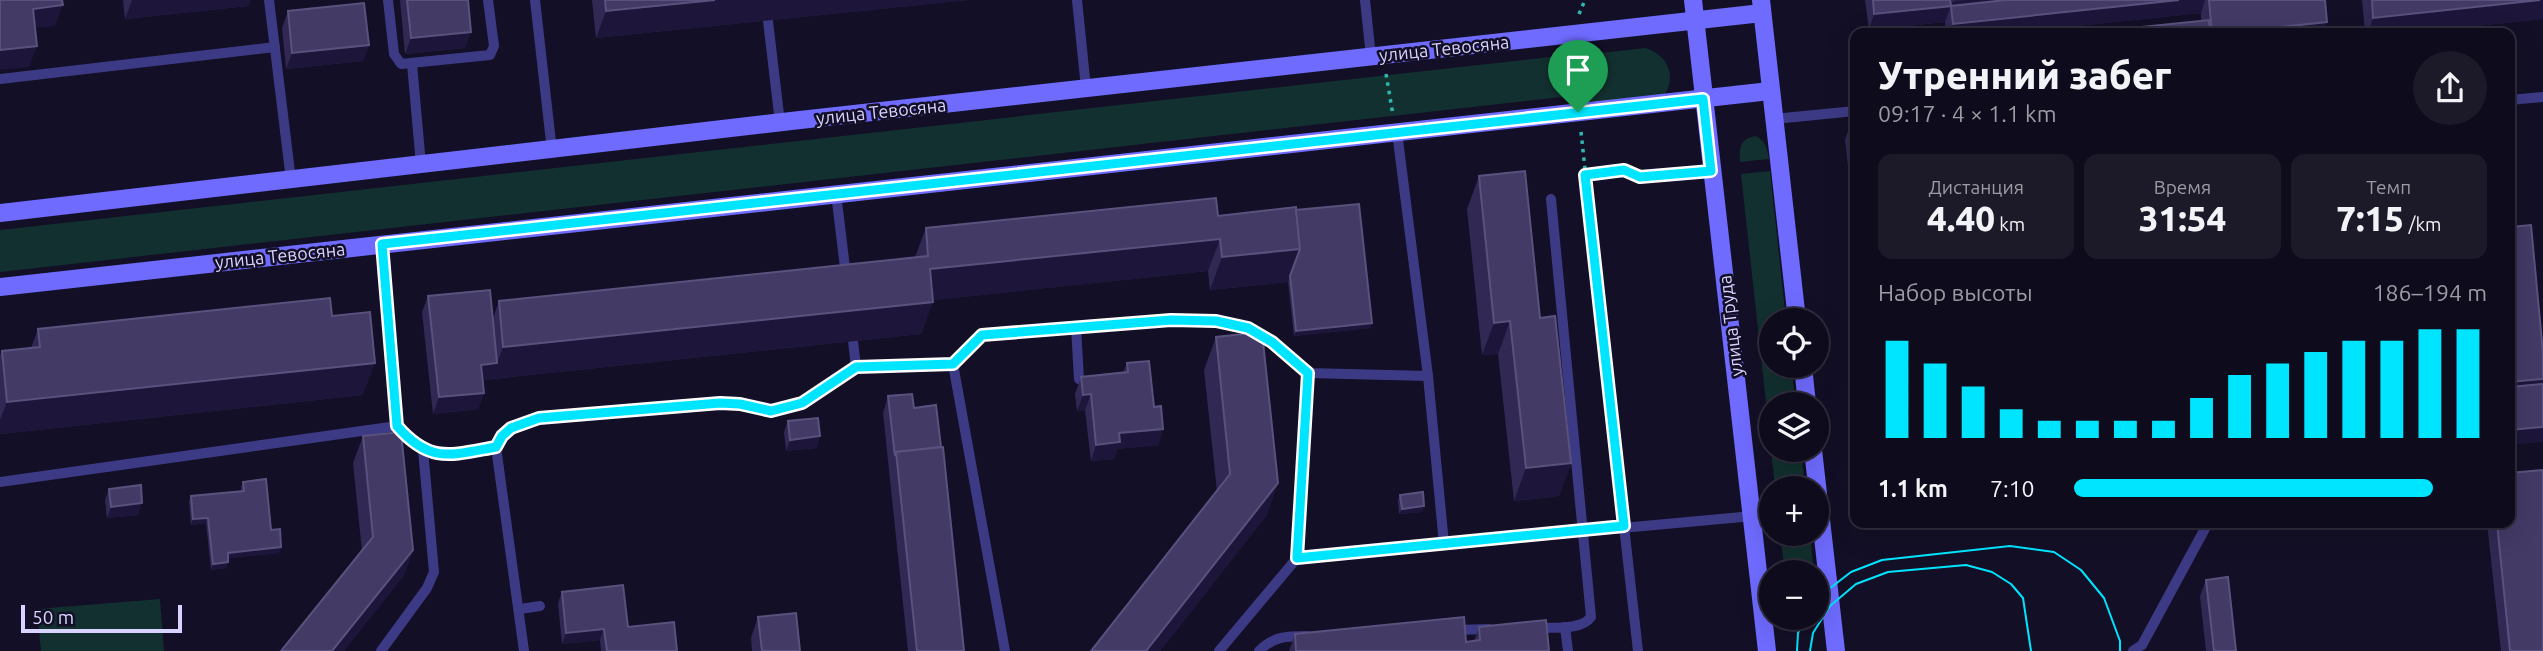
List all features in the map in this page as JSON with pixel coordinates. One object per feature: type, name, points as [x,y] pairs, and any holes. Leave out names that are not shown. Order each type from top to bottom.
[{"type":"main road","name":"улица Труда","points":[[1693,0],[1768,651]]},
{"type":"main road","name":"улица Тевосяна","points":[[0,213],[1695,20],[1761,7]]},
{"type":"main road","points":[[1761,7],[1796,308]]},
{"type":"main road","name":"улица Тевосяна","points":[[0,287],[1770,91]]},
{"type":"main road","points":[[1814,462],[1836,651]]},
{"type":"lane","points":[[269,0],[291,180]]},
{"type":"lane","points":[[388,0],[394,57],[401,64],[490,55],[494,46],[488,0]]},
{"type":"lane","points":[[535,0],[552,151]]},
{"type":"lane","points":[[1077,0],[1086,89]]},
{"type":"lane","points":[[1365,0],[1376,56]]},
{"type":"lane","points":[[768,21],[780,123]]},
{"type":"lane","points":[[0,79],[275,47]]},
{"type":"lane","points":[[412,64],[421,165]]},
{"type":"lane","points":[[2515,100],[2543,97]]},
{"type":"lane","points":[[1774,119],[1850,111]]},
{"type":"lane","points":[[1396,132],[1428,376],[1444,544]]},
{"type":"lane","points":[[836,193],[846,283]]},
{"type":"lane","points":[[1527,628],[1565,627],[1587,622],[1591,617],[1551,200]]},
{"type":"lane","points":[[382,244],[397,426],[423,450],[453,455],[496,447]]},
{"type":"lane","points":[[524,651],[496,447],[502,436],[511,428],[539,418],[720,403],[740,404],[771,411],[802,403],[856,367],[953,364],[982,335],[1171,320],[1216,321],[1248,328],[1272,342],[1308,373],[1428,376]]},
{"type":"lane","points":[[1076,327],[1079,379]]},
{"type":"lane","points":[[853,341],[856,367]]},
{"type":"lane","points":[[953,364],[1004,651]]},
{"type":"lane","points":[[1219,651],[1297,558],[1308,373]]},
{"type":"lane","points":[[0,482],[397,426]]},
{"type":"lane","points":[[381,651],[427,588],[434,572],[423,450]]},
{"type":"lane","points":[[1297,558],[1753,516]]},
{"type":"lane","points":[[1624,526],[1637,651]]},
{"type":"lane","points":[[2133,651],[2142,645],[2204,528]]},
{"type":"lane","points":[[520,609],[540,606]]},
{"type":"lane","points":[[1565,627],[1568,651]]},
{"type":"lane","points":[[1442,629],[1501,629]]},
{"type":"lane","points":[[1259,651],[1268,641],[1279,637],[1320,635]]},
{"type":"path","points":[[1376,56],[1396,132]]},
{"type":"path","points":[[1581,139],[1624,526]]},
{"type":"path","points":[[1585,175],[1624,170],[1640,177],[1711,171]]},
{"type":"green space","points":[[1646,48],[1659,55],[1668,66],[1670,79],[1665,94],[1586,109],[1582,55]]},
{"type":"green space","points":[[1568,55],[1571,96],[0,272],[0,230]]},
{"type":"green space","points":[[1755,136],[1764,142],[1769,159],[1740,162],[1742,145],[1746,139]]},
{"type":"green space","points":[[1770,171],[1785,308],[1759,308],[1759,338],[1741,174]]},
{"type":"green space","points":[[1763,378],[1793,378],[1794,392],[1765,392]]},
{"type":"green space","points":[[1772,462],[1802,462],[1804,476],[1774,476]]},
{"type":"green space","points":[[1782,546],[1811,546],[1813,560],[1783,560]]},
{"type":"green space","points":[[160,599],[164,651],[41,651],[37,609]]},
{"type":"building","points":[[0,0],[62,0],[63,5],[33,9],[37,46],[0,50]]},
{"type":"building","points":[[407,0],[468,0],[471,32],[411,38]]},
{"type":"building","points":[[605,0],[715,0],[606,11]]},
{"type":"building","points":[[1873,0],[1950,0],[1951,6],[1874,14]]},
{"type":"building","points":[[2006,0],[2179,0],[1953,24],[1951,6]]},
{"type":"building","points":[[2209,0],[2325,0],[2327,22],[2271,28],[2212,28]]},
{"type":"building","points":[[2372,0],[2540,0],[2373,18]]},
{"type":"building","points":[[364,3],[369,45],[292,53],[288,11]]},
{"type":"building","points":[[2209,20],[2210,28],[2131,28]]},
{"type":"building","points":[[1525,171],[1540,318],[1555,316],[1571,463],[1526,468],[1510,321],[1494,323],[1479,176]]},
{"type":"building","points":[[1216,198],[1218,216],[1296,207],[1300,249],[1222,257],[1220,239],[930,269],[933,302],[503,347],[499,301],[928,256],[926,228]]},
{"type":"building","points":[[1359,204],[1372,323],[1296,331],[1290,276],[1300,249],[1296,210]]},
{"type":"building","points":[[2531,225],[2543,379],[2515,382],[2515,227]]},
{"type":"building","points":[[490,290],[497,363],[481,365],[484,393],[439,397],[428,296]]},
{"type":"building","points":[[330,298],[332,316],[370,312],[375,363],[7,402],[2,351],[40,347],[38,329]]},
{"type":"building","points":[[1262,332],[1278,483],[1146,651],[1091,651],[1230,474],[1216,337]]},
{"type":"building","points":[[1149,361],[1154,407],[1161,406],[1163,429],[1119,433],[1120,442],[1096,445],[1091,394],[1083,395],[1081,377],[1128,372],[1127,363]]},
{"type":"building","points":[[2543,384],[2543,427],[2515,430],[2515,387]]},
{"type":"building","points":[[912,394],[914,408],[936,405],[941,447],[896,452],[895,456],[888,396]]},
{"type":"building","points":[[818,418],[820,436],[790,440],[788,421]]},
{"type":"building","points":[[401,432],[413,550],[332,651],[281,651],[373,537],[363,436]]},
{"type":"building","points":[[943,447],[964,651],[917,651],[896,452]]},
{"type":"building","points":[[2543,470],[2543,651],[2510,651],[2498,528],[2515,528],[2515,473]]},
{"type":"building","points":[[266,479],[271,530],[280,529],[281,547],[228,553],[228,562],[213,564],[208,518],[193,519],[191,496],[244,491],[243,482]]},
{"type":"building","points":[[141,485],[142,503],[111,507],[109,489]]},
{"type":"building","points":[[1423,492],[1424,506],[1402,509],[1400,495]]},
{"type":"building","points":[[2228,577],[2236,651],[2214,651],[2206,580]]},
{"type":"building","points":[[623,585],[628,627],[674,622],[677,651],[607,651],[604,629],[566,633],[562,592]]},
{"type":"building","points":[[796,613],[800,651],[762,651],[758,617]]},
{"type":"building","points":[[1464,617],[1466,642],[1480,640],[1479,627],[1546,620],[1549,651],[1296,651],[1295,634]]},
{"type":"tram line","points":[[1829,589],[1851,572],[1882,560],[2010,546],[2054,552],[2081,570],[2104,598],[2120,641],[2120,651]]},
{"type":"tram line","points":[[1810,651],[1813,633],[1830,606],[1856,584],[1888,572],[1966,565],[1992,572],[2011,584],[2023,598],[2031,651]]},
{"type":"tram line","points":[[1797,651],[1799,630]]},
{"type":"route","points":[[1703,99],[1711,171],[1640,177],[1624,170],[1585,175],[1624,526],[1297,558],[1308,373],[1272,342],[1248,328],[1216,321],[1171,320],[982,335],[953,364],[856,367],[802,403],[771,411],[740,404],[720,403],[539,418],[511,428],[502,436],[496,447],[453,455],[423,450],[397,426],[382,244],[1578,112],[1703,99]]}]
